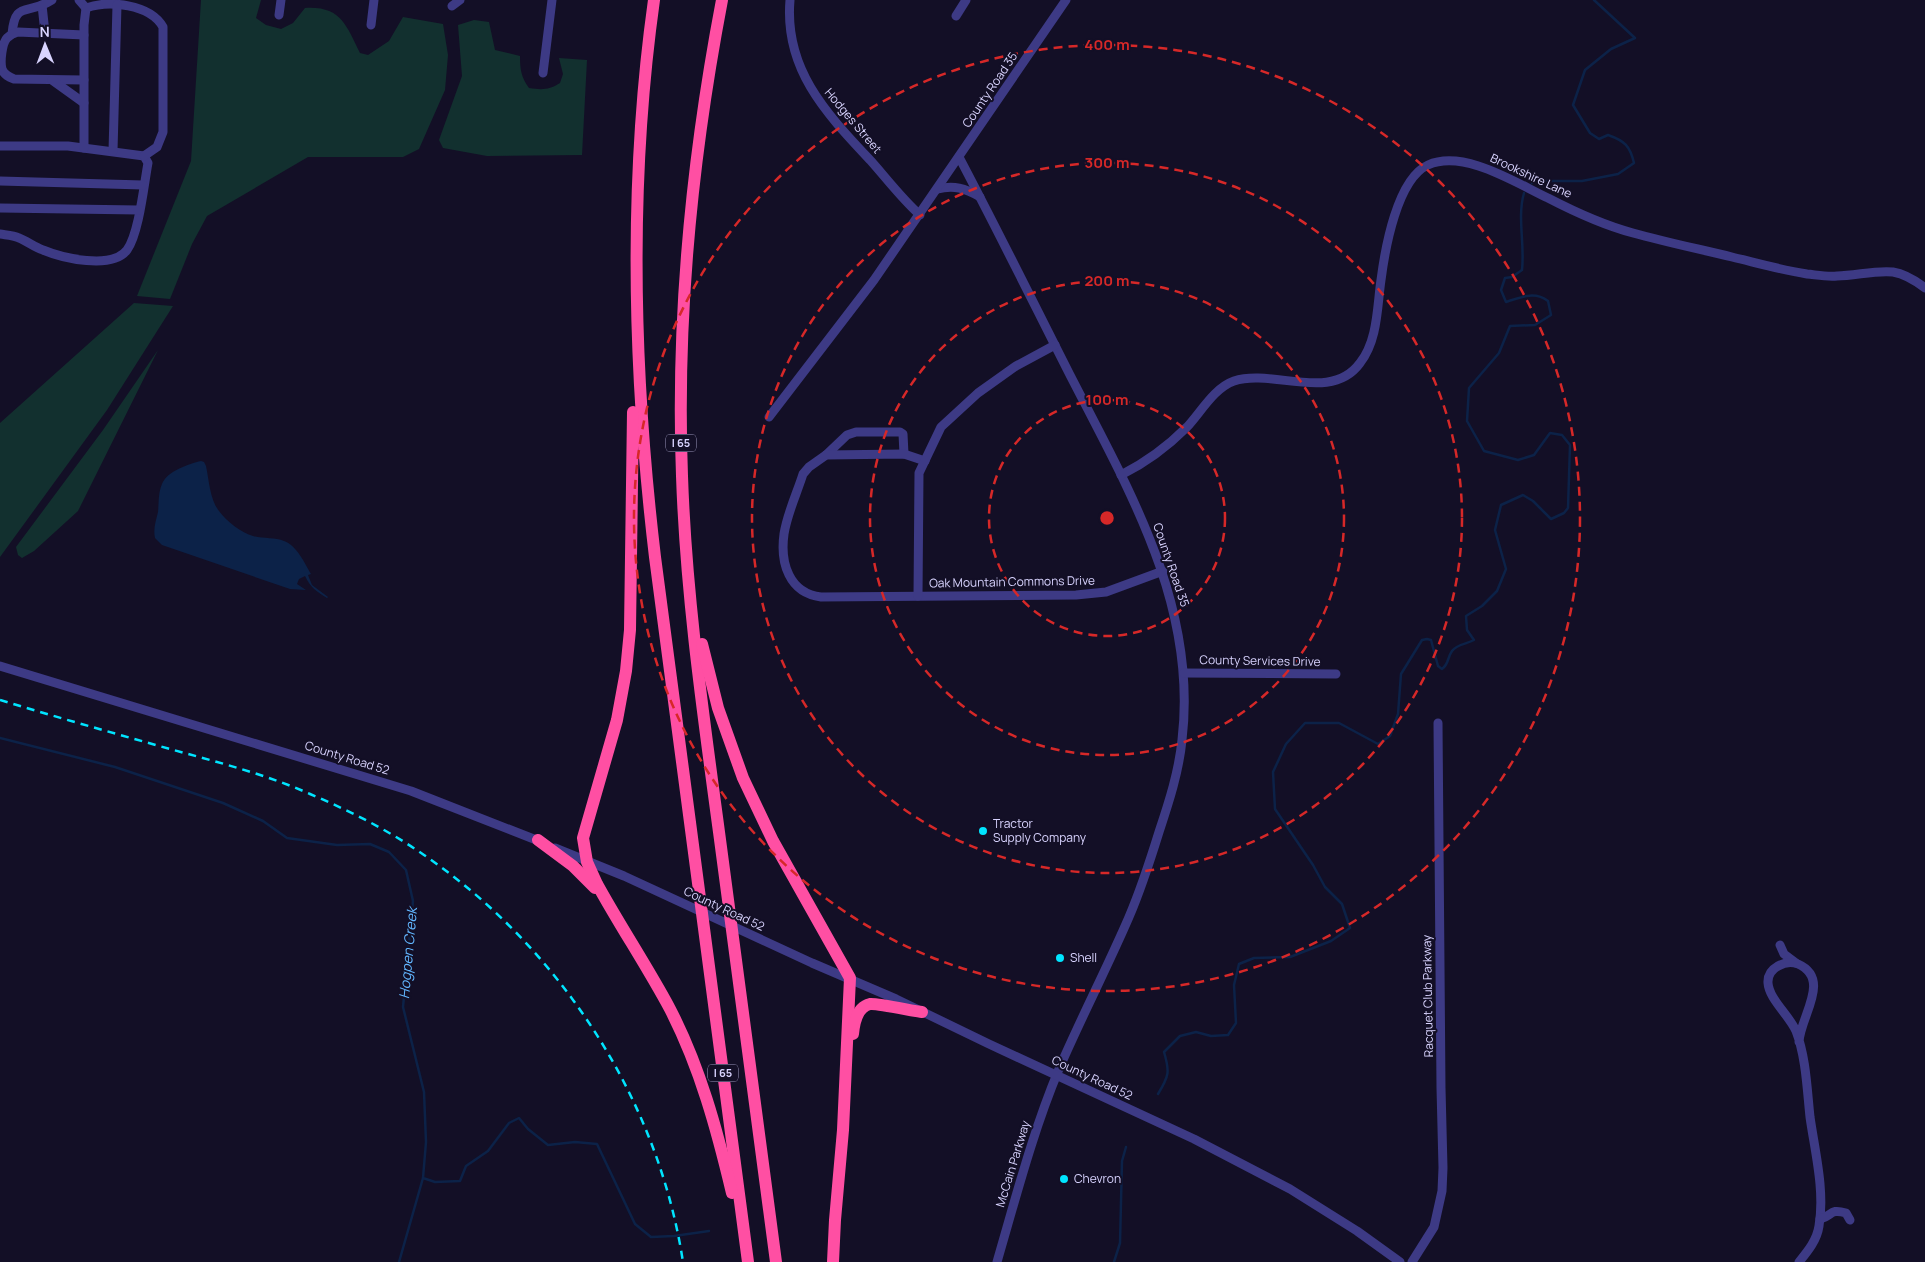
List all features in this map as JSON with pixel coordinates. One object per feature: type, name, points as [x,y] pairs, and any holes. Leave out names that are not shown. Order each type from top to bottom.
[{"type":"highway","name":"I 65","points":[[654,0],[640,145],[636,267],[639,388],[648,494],[747,1262]]},
{"type":"highway","name":"I 65","points":[[722,0],[705,92],[693,175],[683,302],[680,418],[685,545],[701,695],[776,1262]]},
{"type":"highway","points":[[636,267],[630,630],[626,671],[617,720],[583,838],[587,862],[605,899],[670,1010],[697,1072],[723,1157],[747,1262]]},
{"type":"highway","points":[[685,545],[704,652],[718,708],[734,755],[762,820],[850,978],[844,1111],[833,1262]]},
{"type":"highway","points":[[538,840],[573,866],[605,899]]},
{"type":"highway","points":[[844,1111],[854,1024],[861,1009],[870,1004],[922,1012]]},
{"type":"street","points":[[12,34],[15,12],[19,8],[42,4],[52,0]]},
{"type":"street","points":[[79,0],[86,8],[84,35],[84,148]]},
{"type":"street","points":[[278,16],[281,0]]},
{"type":"street","points":[[371,25],[374,0]]},
{"type":"street","points":[[452,6],[460,0]]},
{"type":"street","points":[[543,72],[552,0]]},
{"type":"street","name":"Hodges Street","points":[[790,0],[789,19],[793,45],[804,76],[812,91],[830,117],[920,215]]},
{"type":"street","points":[[956,16],[966,0]]},
{"type":"street","name":"County Road 35","points":[[1057,1075],[1128,918],[1164,820],[1176,777],[1186,699],[1184,672],[1174,610],[1163,571],[1152,543],[1121,474],[959,157],[1066,0]]},
{"type":"street","points":[[42,4],[45,33]]},
{"type":"street","points":[[0,146],[68,146],[144,156],[158,147],[163,132],[163,28],[158,19],[148,12],[130,6],[96,4],[86,8]]},
{"type":"street","points":[[113,151],[117,5]]},
{"type":"street","points":[[84,35],[18,32],[12,34],[6,39],[3,49],[2,69],[6,76],[14,79],[84,80]]},
{"type":"street","points":[[52,80],[84,103]]},
{"type":"street","points":[[0,234],[18,237],[42,250],[74,260],[105,260],[119,257],[127,250],[134,235],[148,164],[144,156]]},
{"type":"street","points":[[769,417],[868,288],[959,157]]},
{"type":"street","name":"Brookshire Lane","points":[[1121,474],[1138,466],[1168,443],[1188,425],[1219,390],[1233,381],[1256,379],[1316,383],[1339,380],[1353,372],[1363,359],[1371,343],[1386,255],[1394,219],[1402,196],[1422,169],[1436,163],[1460,162],[1481,166],[1518,182],[1592,219],[1631,233],[1805,274],[1835,277],[1893,272],[1911,279],[1925,288]]},
{"type":"street","points":[[0,181],[144,186]]},
{"type":"street","points":[[937,189],[953,186],[980,197]]},
{"type":"street","points":[[0,208],[139,210]]},
{"type":"street","points":[[918,596],[919,473],[941,427],[978,393],[1016,366],[1055,345]]},
{"type":"street","name":"Oak Mountain Commons Drive","points":[[904,454],[903,434],[900,432],[856,432],[847,435],[803,474],[784,534],[784,562],[790,579],[800,590],[812,596],[1076,595],[1106,592],[1163,571]]},
{"type":"street","points":[[826,455],[904,454],[925,461]]},
{"type":"street","name":"County Road 52","points":[[0,666],[410,791],[538,840],[624,876],[812,963],[850,978],[1194,1139],[1290,1189],[1357,1231],[1400,1262]]},
{"type":"street","name":"County Services Drive","points":[[1184,672],[1336,674]]},
{"type":"street","name":"Racquet Club Parkway","points":[[1412,1262],[1434,1227],[1442,1191],[1438,723]]},
{"type":"street","points":[[1780,945],[1784,954],[1807,970],[1814,978],[1814,994],[1799,1042]]},
{"type":"street","points":[[1796,963],[1777,966],[1772,971],[1768,980],[1770,993],[1786,1014],[1799,1042],[1804,1064],[1819,1185],[1820,1219],[1816,1238],[1799,1262]]},
{"type":"street","name":"McCain Parkway","points":[[997,1262],[1037,1130],[1057,1075]]},
{"type":"street","points":[[1820,1219],[1830,1212],[1838,1211],[1846,1214],[1850,1220]]},
{"type":"green space","points":[[201,0],[261,0],[256,18],[266,25],[281,29],[293,23],[305,8],[327,10],[341,19],[360,53],[368,55],[389,41],[403,17],[443,24],[448,55],[445,90],[419,149],[403,157],[308,157],[207,216],[192,244],[170,299],[137,296],[191,161]]},
{"type":"green space","points":[[474,20],[489,22],[495,50],[520,56],[522,73],[529,88],[545,89],[560,83],[563,74],[559,58],[587,60],[582,155],[487,156],[443,148],[439,140],[462,76],[458,25]]},
{"type":"green space","points":[[134,303],[173,306],[107,410],[0,557],[0,423]]},
{"type":"green space","points":[[158,350],[78,511],[34,551],[22,558],[18,555],[16,547],[103,430]]},
{"type":"water","points":[[201,461],[206,466],[210,490],[216,506],[222,515],[244,532],[257,537],[273,538],[289,543],[300,555],[311,574],[308,575],[312,585],[327,598],[314,589],[305,576],[299,579],[297,584],[306,590],[290,589],[162,545],[155,538],[159,494],[165,479],[179,469]]},
{"type":"waterway","name":"Hogpen Creek","points":[[1532,183],[1534,181],[1582,181],[1618,174],[1634,163],[1631,152],[1623,142],[1608,135],[1599,139],[1590,133],[1573,105],[1585,70],[1611,49],[1635,38],[1594,0]]},
{"type":"waterway","name":"Hogpen Creek","points":[[1158,1094],[1168,1069],[1164,1052],[1180,1036],[1196,1032],[1211,1036],[1228,1035],[1236,1023],[1234,985],[1239,964],[1254,958],[1290,957],[1331,941],[1350,928],[1342,904],[1325,887],[1313,865],[1275,809],[1273,772],[1286,744],[1305,723],[1339,723],[1378,744],[1390,736],[1398,714],[1401,674],[1422,640],[1431,640],[1438,666],[1442,669],[1454,649],[1459,645],[1474,640],[1467,630],[1466,616],[1482,606],[1497,591],[1506,569],[1495,530],[1501,505],[1523,495],[1533,501],[1551,519],[1564,513],[1568,508],[1570,445],[1562,435],[1550,433],[1534,455],[1518,460],[1484,451],[1467,421],[1469,388],[1499,353],[1510,326],[1535,325],[1551,315],[1548,301],[1543,298],[1528,296],[1506,302],[1501,290],[1505,278],[1512,277],[1522,270],[1521,212],[1524,193]]},
{"type":"waterway","name":"Hogpen Creek","points":[[0,738],[115,767],[223,803],[263,821],[287,838],[337,845],[370,844],[389,852],[406,870],[413,901],[403,1007],[424,1092],[426,1142],[423,1178],[435,1182],[460,1181],[466,1166],[488,1151],[509,1123],[519,1118],[528,1129],[548,1145],[575,1142],[597,1144],[635,1224],[651,1237],[709,1231]]},
{"type":"waterway","name":"Hogpen Creek","points":[[1114,1262],[1120,1243],[1122,1161],[1126,1147]]},
{"type":"waterway","points":[[399,1262],[423,1178]]},
{"type":"railway","points":[[0,700],[276,780],[325,800],[397,837],[424,855],[473,893],[518,935],[559,982],[595,1032],[626,1086],[651,1143],[670,1202],[683,1262]]},
{"type":"place","name":"Tractor Supply Company","points":[[983,831]]},
{"type":"place","name":"Shell","points":[[1060,958]]},
{"type":"place","name":"Chevron","points":[[1064,1179]]}]
